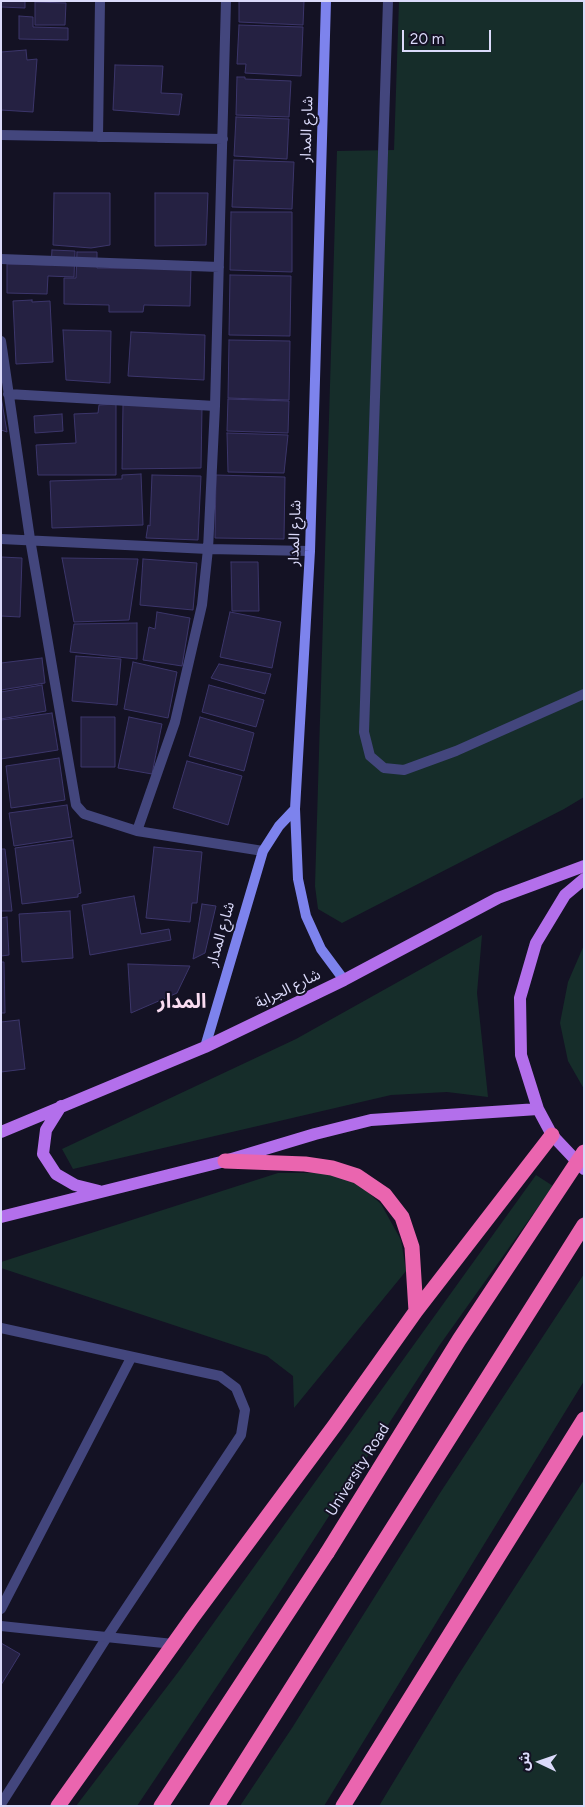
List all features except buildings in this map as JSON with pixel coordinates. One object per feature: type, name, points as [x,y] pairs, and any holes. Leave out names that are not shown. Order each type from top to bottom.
[{"type":"highway","points":[[58,1806],[173,1644],[335,1426],[416,1311],[552,1135]]},
{"type":"highway","name":"University Road","points":[[161,1806],[327,1553],[459,1340],[584,1152]]},
{"type":"highway","points":[[225,1161],[305,1164],[332,1168],[358,1176],[385,1195],[402,1217],[412,1247],[416,1311]]},
{"type":"highway","points":[[217,1806],[584,1225]]},
{"type":"highway","points":[[343,1806],[553,1465],[584,1419]]},
{"type":"highway","points":[[553,1465],[584,1433]]},
{"type":"main road","name":"شارع الجرابة","points":[[1,1132],[205,1047],[344,980],[498,898],[584,866]]},
{"type":"main road","points":[[584,879],[565,895],[536,943],[520,998],[521,1055],[538,1109],[552,1135],[584,1169]]},
{"type":"main road","points":[[61,1106],[46,1130],[43,1154],[56,1174],[75,1185],[100,1191]]},
{"type":"main road","points":[[1,1218],[100,1191],[225,1161],[315,1134],[371,1120],[538,1109]]},
{"type":"street","points":[[98,137],[100,1]]},
{"type":"street","points":[[138,831],[175,722],[202,605],[208,550],[215,406],[226,1]]},
{"type":"street","name":"شارع المدار","points":[[205,1047],[263,851],[279,826],[295,809],[310,551],[326,1]]},
{"type":"street","points":[[388,1],[364,732],[370,756],[384,768],[404,770],[456,751],[584,694]]},
{"type":"street","points":[[1,135],[223,139]]},
{"type":"street","points":[[1,259],[219,267]]},
{"type":"street","points":[[1,341],[30,539],[76,805],[84,814],[138,831],[263,851]]},
{"type":"street","points":[[8,394],[215,406]]},
{"type":"street","points":[[1,539],[30,539],[208,550],[310,551]]},
{"type":"street","points":[[295,809],[298,879],[306,916],[321,949],[344,980]]},
{"type":"street","points":[[1,1328],[220,1376],[236,1388],[245,1410],[241,1435],[107,1637],[1,1804]]},
{"type":"street","points":[[1,1609],[131,1358]]},
{"type":"street","points":[[1,1626],[173,1644]]},
{"type":"green space","points":[[399,1],[584,1],[584,797],[342,923],[318,909],[315,886],[337,151],[394,150]]},
{"type":"green space","points":[[482,935],[477,993],[488,1097],[447,1092],[391,1095],[73,1169],[62,1149],[296,1039]]},
{"type":"green space","points":[[584,945],[584,1089],[568,1061],[560,1023],[568,982]]},
{"type":"green space","points":[[278,1173],[347,1173],[381,1204],[401,1240],[406,1271],[294,1408],[293,1376],[267,1356],[1,1268],[1,1262]]},
{"type":"green space","points":[[536,1175],[553,1186],[439,1346],[276,1598],[137,1806],[76,1806],[179,1671]]},
{"type":"green space","points":[[584,1274],[584,1381],[324,1806],[240,1806],[292,1728],[440,1493]]},
{"type":"green space","points":[[584,1480],[584,1806],[379,1806],[457,1677]]},
{"type":"district","name":"المدار","points":[[182,1002]]}]
